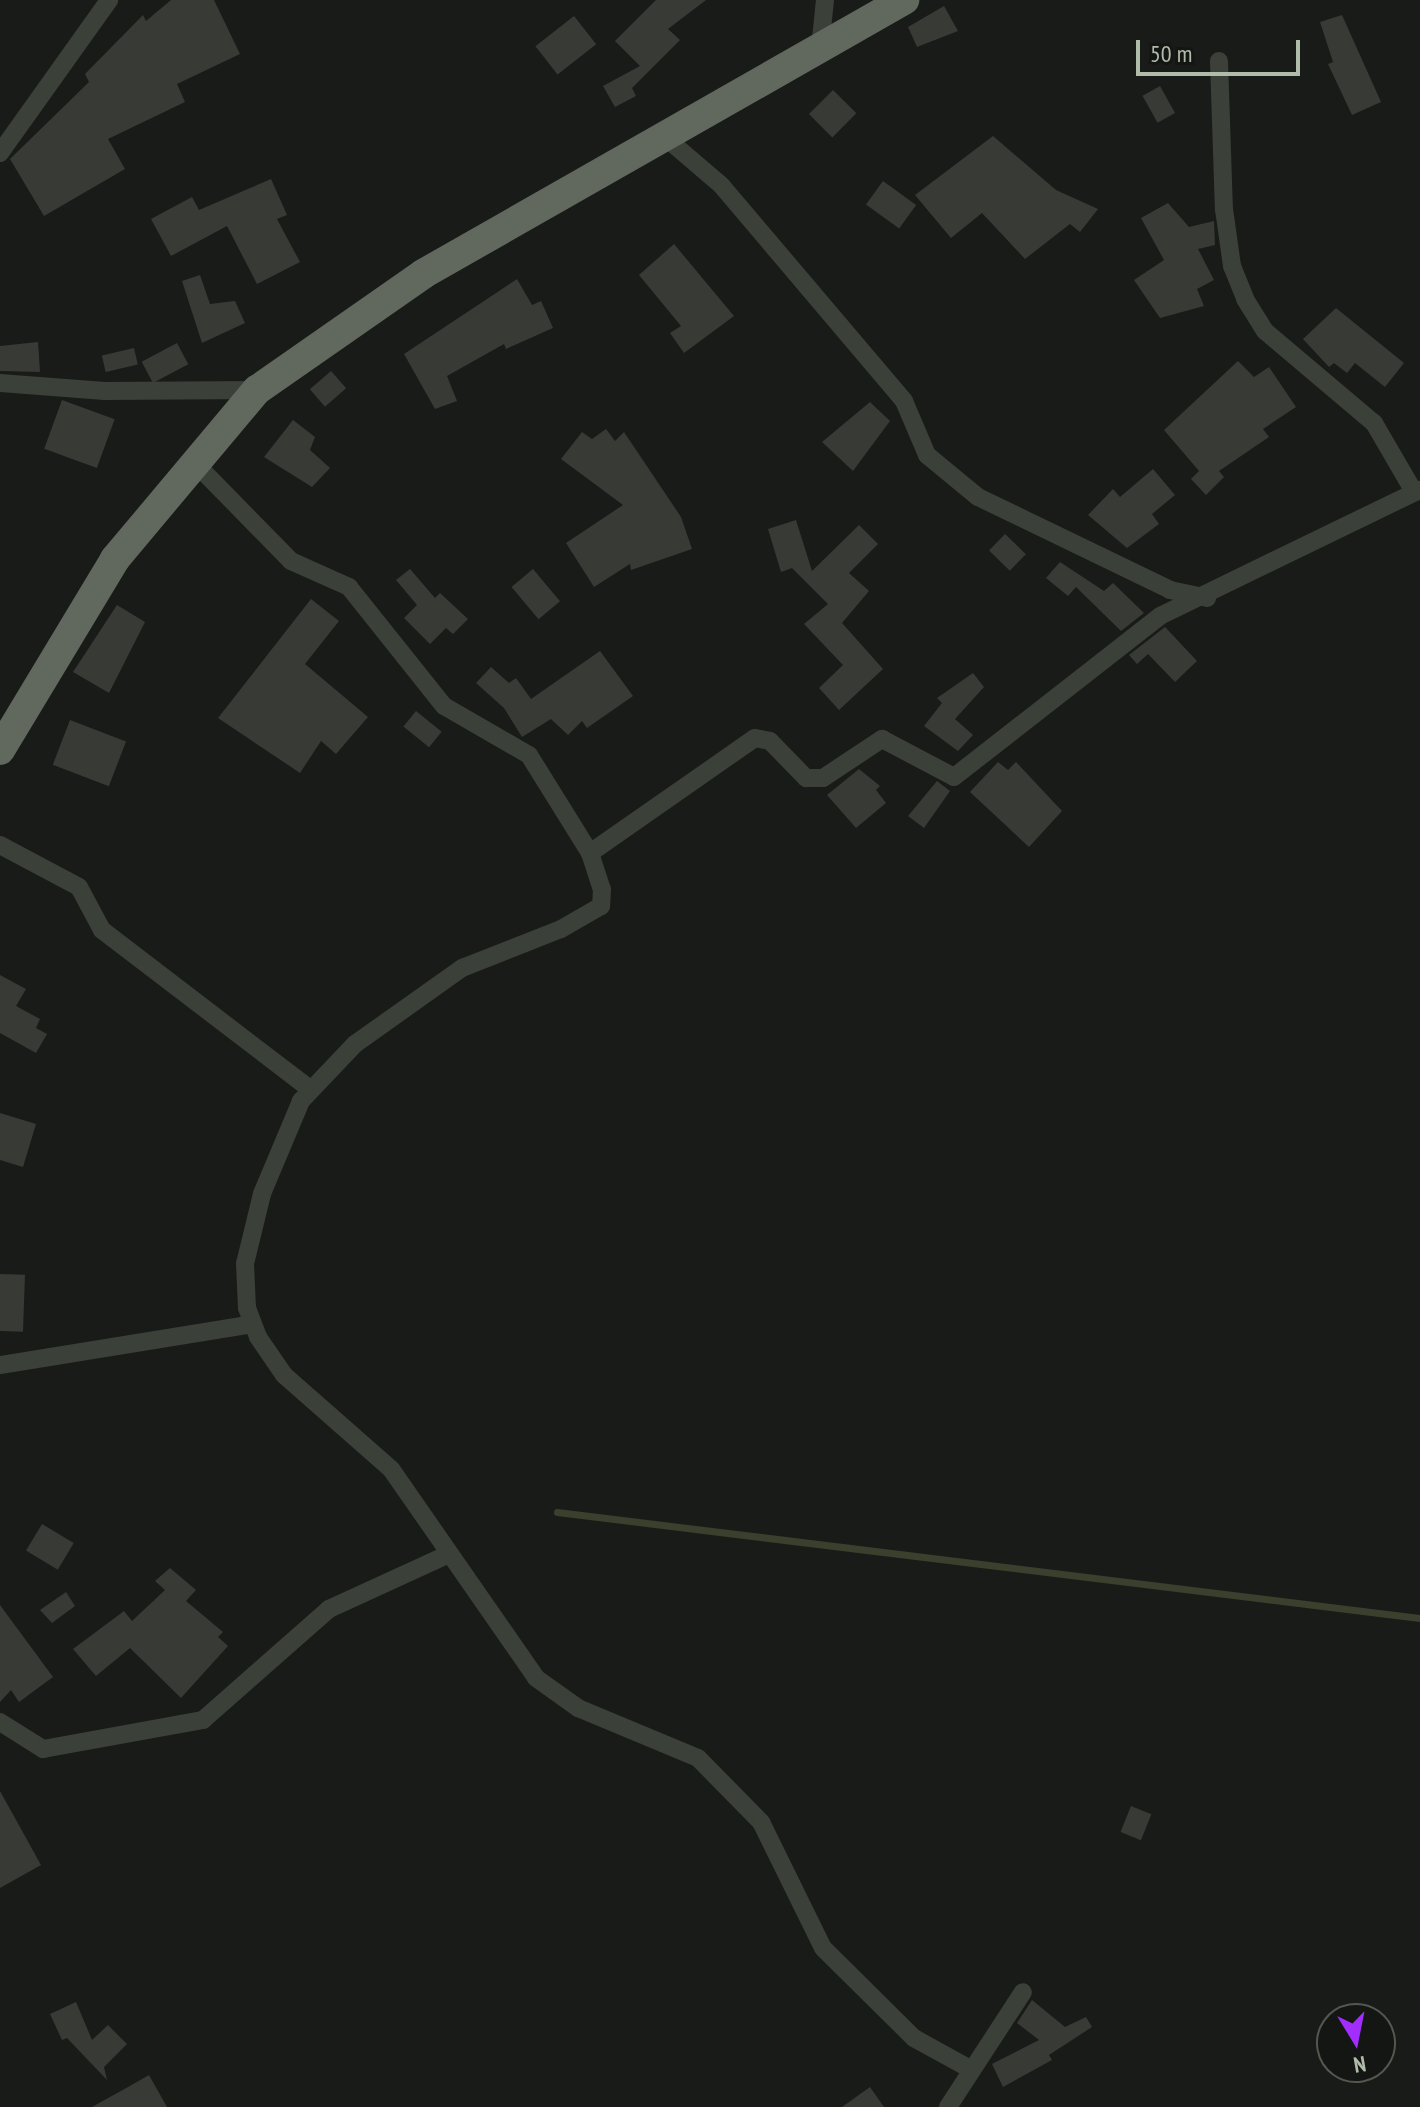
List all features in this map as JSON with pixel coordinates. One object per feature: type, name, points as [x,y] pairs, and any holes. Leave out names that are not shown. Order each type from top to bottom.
[{"type":"highway","points":[[0,750],[115,559],[257,390],[423,274],[904,0]]},
{"type":"street","points":[[0,153],[109,0]]},
{"type":"street","points":[[820,49],[825,0]]},
{"type":"street","points":[[590,853],[755,738],[770,741],[806,778],[823,778],[882,739],[954,777],[1160,616],[1207,598],[1416,490],[1374,423],[1265,331],[1245,299],[1232,266],[1224,209],[1219,61]]},
{"type":"street","points":[[666,138],[721,185],[904,401],[927,455],[978,497],[1170,590],[1207,598]]},
{"type":"street","points":[[0,383],[105,391],[257,390]]},
{"type":"street","points":[[195,463],[291,561],[349,587],[444,706],[529,755],[590,853],[602,889],[601,906],[561,929],[462,968],[355,1044],[311,1090],[262,1194],[245,1264],[253,1324],[284,1375],[391,1469],[536,1678],[578,1708],[698,1758],[761,1822],[823,1948],[914,2038],[972,2070]]},
{"type":"street","points":[[0,845],[79,887],[102,930],[311,1090]]},
{"type":"street","points":[[0,1365],[253,1324]]},
{"type":"street","points":[[0,1722],[43,1749],[203,1720],[329,1609],[449,1554]]},
{"type":"street","points":[[948,2107],[1023,1992]]},
{"type":"building","points":[[171,0],[214,0],[240,54],[177,84],[185,102],[108,139],[125,169],[44,216],[10,159],[89,82],[85,74],[143,15],[146,21]]},
{"type":"building","points":[[656,0],[706,0],[668,29],[680,40],[632,88],[636,96],[615,107],[603,86],[640,66],[615,41]]},
{"type":"building","points":[[944,6],[958,31],[917,47],[908,27]]},
{"type":"building","points":[[1342,15],[1381,102],[1352,115],[1328,64],[1333,62],[1320,22]]},
{"type":"building","points":[[574,16],[596,44],[558,75],[535,46]]},
{"type":"building","points":[[1160,86],[1175,113],[1158,123],[1143,96]]},
{"type":"building","points":[[833,90],[856,113],[832,137],[809,114]]},
{"type":"building","points":[[993,136],[1056,190],[1098,209],[1080,232],[1070,224],[1025,259],[982,213],[951,238],[915,195]]},
{"type":"building","points":[[271,179],[287,215],[277,219],[300,262],[257,284],[227,226],[171,256],[151,219],[192,197],[199,210]]},
{"type":"building","points":[[883,181],[916,205],[899,229],[866,204]]},
{"type":"building","points":[[1168,203],[1189,227],[1214,221],[1215,245],[1198,249],[1214,280],[1197,289],[1204,306],[1160,318],[1134,280],[1164,260],[1141,218]]},
{"type":"building","points":[[674,244],[734,316],[684,353],[670,333],[681,326],[639,275]]},
{"type":"building","points":[[200,275],[210,304],[235,301],[245,323],[202,343],[182,281]]},
{"type":"building","points":[[517,279],[532,305],[541,301],[553,328],[506,349],[504,344],[447,376],[457,401],[435,409],[404,354]]},
{"type":"building","points":[[1336,308],[1404,363],[1385,387],[1355,363],[1347,373],[1334,363],[1329,367],[1303,339]]},
{"type":"building","points":[[38,342],[40,372],[0,371],[0,346]]},
{"type":"building","points":[[177,343],[188,364],[153,383],[142,362]]},
{"type":"building","points":[[134,348],[138,365],[106,372],[102,355]]},
{"type":"building","points":[[1238,361],[1254,377],[1269,367],[1296,407],[1263,429],[1269,437],[1219,471],[1224,477],[1206,495],[1191,479],[1199,471],[1164,430]]},
{"type":"building","points":[[331,371],[346,388],[325,407],[310,389]]},
{"type":"building","points":[[62,400],[115,419],[97,468],[44,449]]},
{"type":"building","points":[[870,402],[890,421],[853,471],[822,442]]},
{"type":"building","points":[[293,420],[315,437],[310,450],[330,468],[312,487],[264,457]]},
{"type":"building","points":[[606,429],[615,441],[624,432],[681,517],[692,549],[631,570],[630,564],[594,587],[566,543],[623,505],[561,459],[582,432],[592,439]]},
{"type":"building","points":[[1153,469],[1175,495],[1152,514],[1159,524],[1127,548],[1088,515],[1113,489],[1120,497]]},
{"type":"building","points":[[796,520],[812,571],[859,525],[878,544],[849,573],[869,591],[842,623],[883,669],[839,710],[819,688],[843,665],[804,624],[828,604],[792,568],[781,572],[768,529]]},
{"type":"building","points":[[1005,534],[1026,554],[1010,571],[989,551]]},
{"type":"building","points":[[1060,562],[1104,591],[1113,583],[1144,613],[1121,631],[1076,587],[1068,596],[1046,578]]},
{"type":"building","points":[[410,569],[435,598],[440,593],[468,619],[453,634],[446,628],[430,644],[404,618],[417,605],[396,580]]},
{"type":"building","points":[[533,569],[560,601],[539,619],[512,587]]},
{"type":"building","points":[[311,599],[339,621],[305,664],[368,717],[336,754],[321,741],[300,773],[218,718]]},
{"type":"building","points":[[117,605],[145,622],[109,693],[73,672]]},
{"type":"building","points":[[1165,627],[1197,661],[1175,682],[1148,654],[1137,664],[1129,655]]},
{"type":"building","points":[[600,651],[633,696],[587,728],[582,721],[568,735],[551,719],[522,737],[504,708],[476,683],[491,667],[509,683],[516,678],[531,699]]},
{"type":"building","points":[[973,673],[984,687],[955,719],[973,735],[958,751],[924,726],[942,703],[937,698]]},
{"type":"building","points":[[416,711],[442,732],[429,747],[403,727]]},
{"type":"building","points":[[70,720],[126,742],[109,786],[53,765]]},
{"type":"building","points":[[998,762],[1008,770],[1016,762],[1062,811],[1029,847],[970,792]]},
{"type":"building","points":[[859,769],[880,786],[876,790],[886,803],[856,828],[827,795]]},
{"type":"building","points":[[937,781],[950,791],[924,828],[908,816]]},
{"type":"building","points":[[0,975],[26,989],[16,1006],[40,1019],[36,1028],[47,1034],[36,1053],[0,1033]]},
{"type":"building","points":[[0,1113],[36,1124],[23,1167],[0,1160]]},
{"type":"building","points":[[0,1274],[25,1275],[23,1332],[0,1331]]},
{"type":"building","points":[[42,1524],[74,1543],[58,1570],[26,1551]]},
{"type":"building","points":[[170,1568],[196,1590],[186,1601],[223,1632],[218,1637],[228,1646],[181,1698],[130,1648],[96,1676],[73,1649],[124,1611],[132,1621],[165,1590],[155,1581]]},
{"type":"building","points":[[66,1592],[75,1606],[52,1623],[40,1610]]},
{"type":"building","points":[[0,1605],[53,1677],[19,1702],[11,1690],[0,1702]]},
{"type":"building","points":[[0,1791],[41,1865],[0,1888]]},
{"type":"building","points":[[1131,1806],[1151,1814],[1141,1840],[1121,1832]]},
{"type":"building","points":[[1032,2000],[1065,2027],[1086,2017],[1092,2027],[1049,2055],[1052,2060],[1003,2087],[992,2064],[1039,2040],[1017,2023]]},
{"type":"building","points":[[76,2002],[92,2040],[108,2025],[127,2044],[104,2067],[107,2080],[67,2038],[62,2040],[50,2014]]},
{"type":"building","points":[[149,2075],[167,2107],[92,2107],[128,2087]]},
{"type":"building","points":[[870,2087],[884,2107],[842,2107]]},
{"type":"waterway","points":[[557,1512],[1420,1618]]}]
